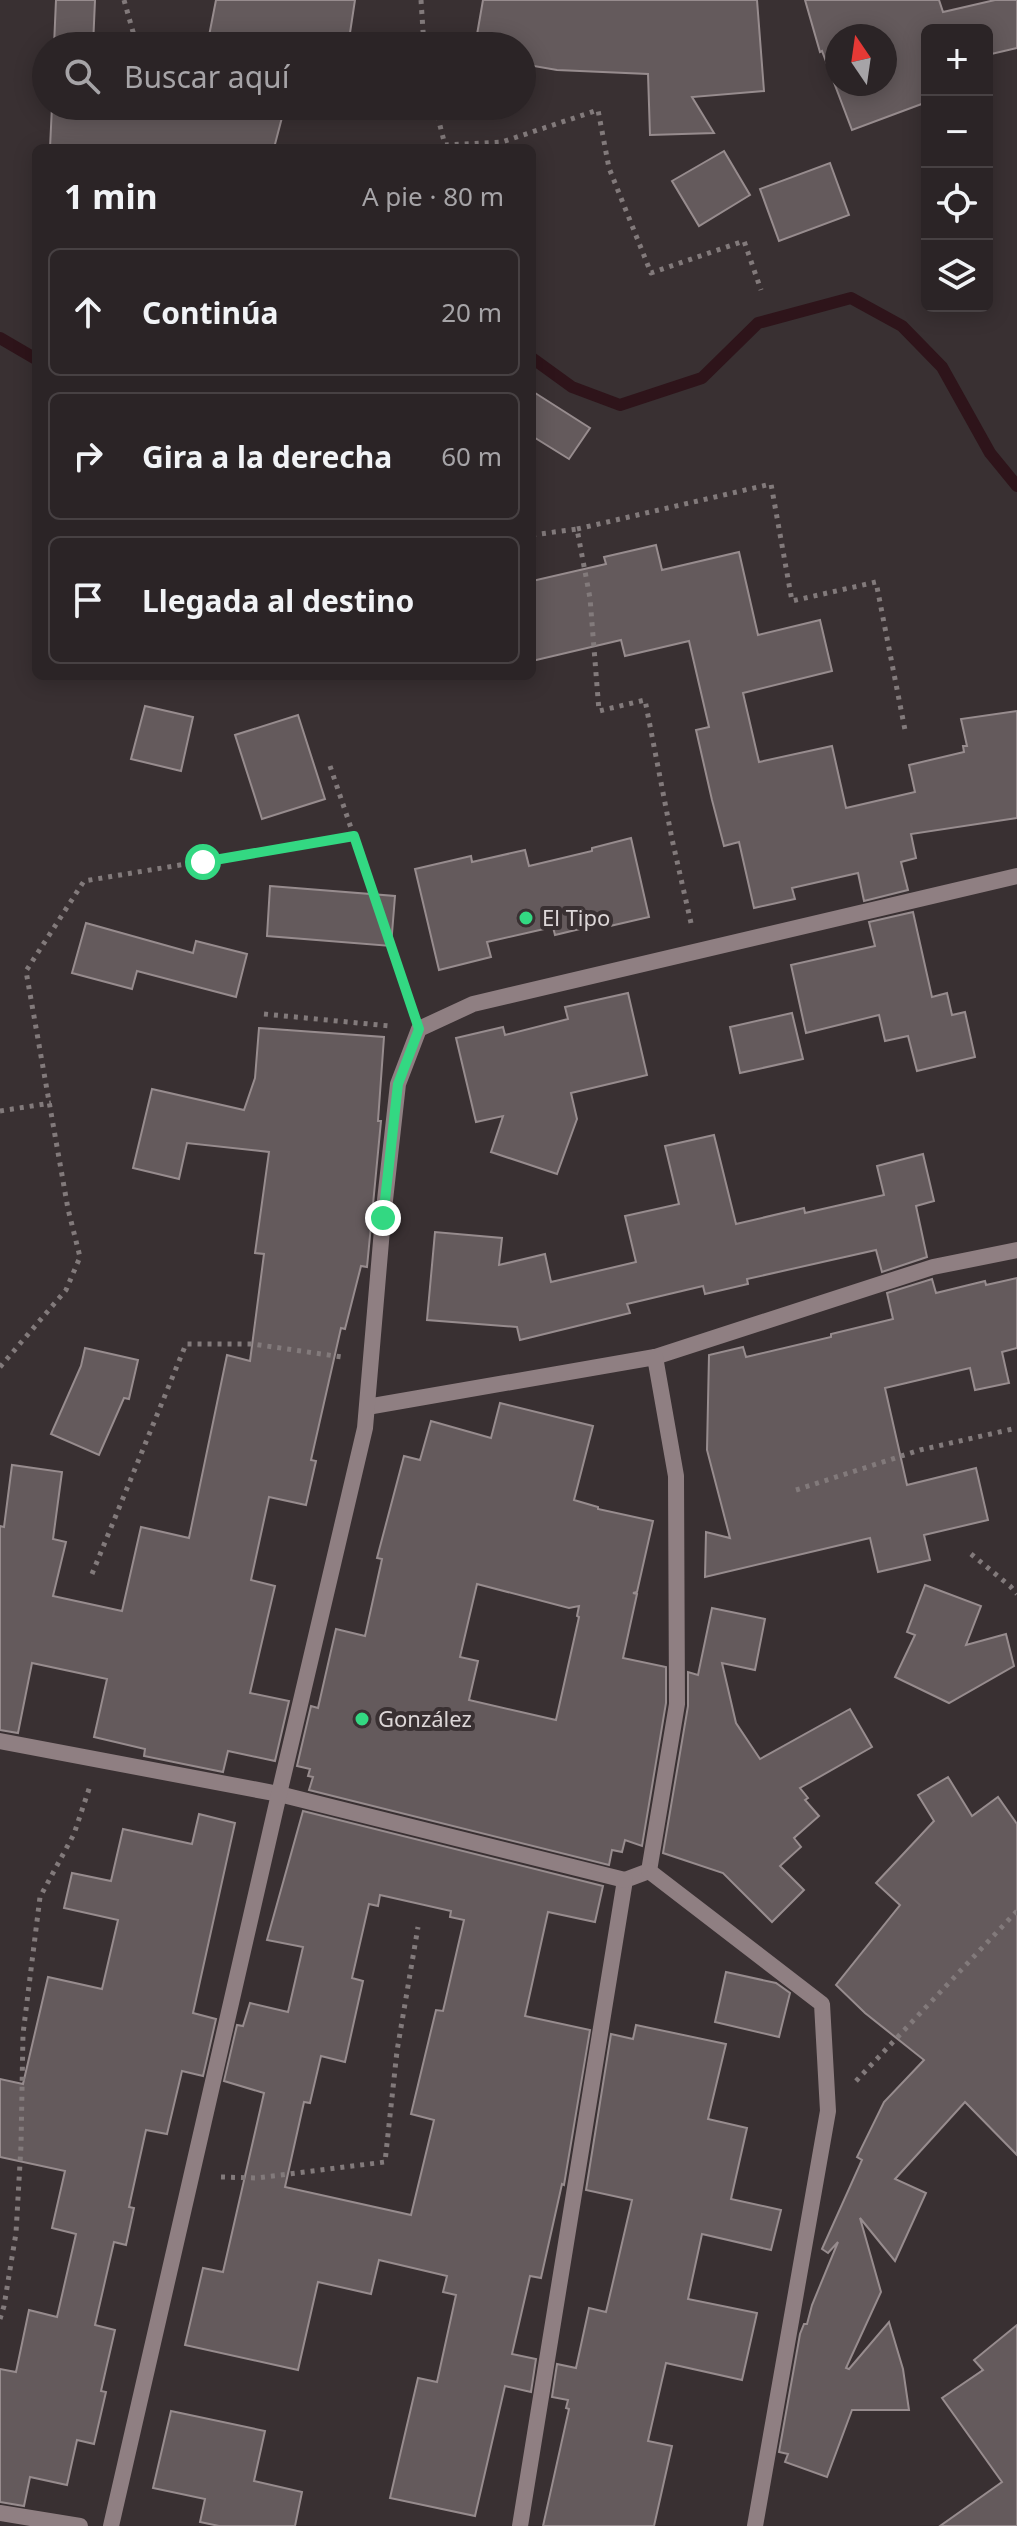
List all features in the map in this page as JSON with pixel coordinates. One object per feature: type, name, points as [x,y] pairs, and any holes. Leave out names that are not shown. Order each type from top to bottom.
[{"type":"street","points":[[111,2526],[365,1428],[398,1084],[419,1029],[473,1004],[1017,876]]},
{"type":"street","points":[[367,1407],[655,1357],[933,1267],[1017,1250]]},
{"type":"street","points":[[649,1871],[677,1704],[676,1476],[655,1357]]},
{"type":"street","points":[[0,1741],[279,1794],[625,1880],[649,1871]]},
{"type":"street","points":[[649,1871],[822,2004],[828,2111],[755,2526]]},
{"type":"street","points":[[520,2526],[625,1880]]},
{"type":"street","points":[[0,2513],[80,2526]]},
{"type":"path","points":[[124,0],[133,32]]},
{"type":"path","points":[[421,0],[423,32]]},
{"type":"path","points":[[464,144],[502,142],[598,110],[609,168],[651,273],[744,241],[761,290]]},
{"type":"path","points":[[439,120],[445,144]]},
{"type":"path","points":[[536,534],[577,529],[771,484],[792,601],[876,582],[905,730]]},
{"type":"path","points":[[577,529],[590,598],[599,711],[645,700],[698,951]]},
{"type":"path","points":[[264,1014],[419,1029],[330,766]]},
{"type":"path","points":[[0,1367],[66,1290],[80,1257],[68,1209],[26,971],[84,881],[354,836]]},
{"type":"path","points":[[0,1111],[51,1103]]},
{"type":"path","points":[[92,1574],[186,1344],[253,1344],[371,1361]]},
{"type":"path","points":[[796,1490],[920,1450],[1017,1428]]},
{"type":"path","points":[[971,1554],[1017,1594]]},
{"type":"path","points":[[0,2319],[16,2233],[23,2034],[40,1897],[74,1834],[98,1760]]},
{"type":"path","points":[[828,2111],[1017,1911]]},
{"type":"path","points":[[192,2177],[257,2178],[385,2162],[397,2051],[418,1927]]},
{"type":"building","points":[[56,0],[95,0],[94,32],[55,32]]},
{"type":"building","points":[[216,0],[355,0],[350,32],[210,32]]},
{"type":"building","points":[[483,0],[757,0],[764,91],[692,97],[714,133],[650,135],[648,74],[536,66],[536,32],[477,32]]},
{"type":"building","points":[[805,0],[939,0],[943,12],[995,0],[1017,0],[1017,48],[993,54],[993,24],[921,24],[921,104],[852,130],[839,96],[897,96],[897,24],[825,24],[825,59]]},
{"type":"building","points":[[51,120],[281,120],[275,144],[50,144]]},
{"type":"building","points":[[724,151],[750,195],[699,226],[672,181]]},
{"type":"building","points":[[830,163],[849,215],[779,241],[760,189]]},
{"type":"building","points":[[536,394],[590,428],[569,459],[536,438]]},
{"type":"building","points":[[656,545],[662,570],[739,552],[758,635],[820,620],[832,671],[743,693],[759,762],[832,746],[846,808],[915,792],[909,765],[964,752],[963,746],[967,746],[961,719],[1017,711],[1017,818],[911,834],[916,858],[901,862],[908,890],[864,901],[858,873],[792,888],[795,899],[754,908],[739,842],[724,846],[712,800],[696,730],[709,727],[689,641],[625,656],[621,640],[536,660],[536,580],[606,564],[604,557]]},
{"type":"building","points":[[145,706],[193,717],[181,771],[131,759]]},
{"type":"building","points":[[298,715],[325,799],[262,819],[235,735]]},
{"type":"building","points":[[631,838],[649,917],[610,926],[609,922],[555,935],[553,927],[487,942],[491,957],[439,970],[415,869],[471,856],[472,862],[525,850],[529,866]]},
{"type":"building","points":[[270,886],[395,896],[391,946],[267,936]]},
{"type":"building","points":[[913,912],[932,997],[947,993],[952,1015],[965,1012],[975,1057],[917,1071],[908,1036],[885,1041],[879,1015],[806,1033],[791,965],[875,946],[869,922]]},
{"type":"building","points":[[86,923],[193,953],[196,941],[247,954],[236,997],[137,971],[132,989],[72,973]]},
{"type":"building","points":[[628,993],[647,1075],[571,1093],[577,1119],[557,1174],[491,1152],[503,1116],[476,1122],[456,1038],[503,1027],[505,1035],[568,1019],[565,1007]]},
{"type":"building","points":[[792,1013],[803,1059],[740,1073],[730,1027]]},
{"type":"building","points":[[259,1028],[384,1037],[378,1121],[381,1121],[367,1267],[361,1266],[345,1329],[341,1328],[311,1460],[316,1461],[306,1505],[269,1497],[251,1580],[275,1586],[250,1693],[289,1701],[275,1761],[228,1751],[223,1772],[144,1756],[145,1749],[94,1737],[107,1679],[32,1663],[18,1733],[0,1730],[0,1526],[4,1527],[12,1465],[62,1472],[53,1539],[66,1542],[53,1596],[122,1611],[141,1527],[189,1538],[227,1355],[250,1361],[264,1254],[255,1253],[269,1152],[187,1143],[179,1179],[133,1168],[152,1089],[244,1110],[255,1078]]},
{"type":"building","points":[[714,1135],[736,1224],[804,1208],[805,1213],[884,1195],[877,1166],[923,1154],[934,1201],[916,1206],[927,1257],[882,1272],[876,1250],[747,1279],[748,1284],[705,1294],[703,1286],[627,1304],[630,1313],[520,1340],[517,1327],[427,1320],[435,1232],[502,1238],[499,1265],[545,1254],[551,1282],[636,1262],[625,1216],[679,1204],[665,1146]]},
{"type":"building","points":[[1017,1278],[1017,1348],[1002,1352],[1009,1383],[975,1390],[970,1368],[885,1388],[907,1485],[976,1468],[988,1520],[924,1535],[930,1560],[878,1572],[870,1538],[705,1577],[706,1532],[730,1538],[707,1450],[709,1355],[743,1347],[746,1357],[893,1319],[887,1293],[932,1279],[936,1293],[985,1281],[986,1285]]},
{"type":"building","points":[[85,1348],[138,1360],[129,1399],[124,1398],[99,1455],[51,1434],[81,1366]]},
{"type":"building","points":[[500,1403],[593,1426],[574,1500],[598,1509],[653,1521],[637,1592],[633,1593],[637,1594],[623,1658],[666,1667],[666,1703],[642,1846],[625,1840],[622,1852],[612,1850],[609,1865],[309,1790],[313,1777],[308,1776],[310,1769],[297,1766],[311,1706],[318,1708],[336,1629],[365,1636],[382,1559],[377,1558],[404,1456],[420,1460],[431,1421],[491,1438]],"holes":[[[477,1584],[569,1608],[579,1606],[579,1617],[556,1720],[469,1700],[478,1661],[460,1657]]]},
{"type":"building","points":[[925,1585],[981,1606],[966,1645],[1006,1634],[1014,1666],[949,1703],[895,1677],[915,1635],[907,1632]]},
{"type":"building","points":[[712,1608],[765,1619],[755,1670],[722,1663],[736,1723],[760,1759],[850,1709],[872,1747],[800,1788],[808,1798],[805,1800],[819,1816],[794,1838],[801,1847],[780,1866],[804,1890],[772,1922],[723,1873],[663,1853],[688,1706],[688,1672],[698,1675]]},
{"type":"building","points":[[948,1777],[972,1816],[998,1797],[1017,1824],[1017,2155],[965,2102],[895,2179],[926,2193],[895,2261],[860,2218],[881,2292],[846,2368],[849,2369],[889,2322],[903,2369],[909,2410],[852,2410],[827,2477],[785,2462],[788,2454],[779,2452],[800,2334],[804,2324],[807,2324],[838,2242],[828,2253],[822,2249],[862,2160],[857,2157],[884,2102],[924,2060],[865,2013],[836,1985],[900,1905],[876,1883],[934,1821],[918,1795]]},
{"type":"building","points":[[303,1811],[603,1886],[595,1922],[548,1912],[525,2016],[590,2030],[564,2185],[541,2278],[530,2276],[512,2354],[536,2359],[531,2392],[505,2386],[475,2516],[390,2498],[418,2378],[437,2382],[456,2295],[443,2292],[447,2276],[379,2260],[371,2294],[318,2282],[298,2370],[185,2345],[203,2268],[223,2272],[264,2093],[224,2081],[237,2025],[243,2026],[250,2003],[288,2012],[303,1947],[267,1940]],"holes":[[[380,1895],[451,1911],[450,1917],[464,1920],[443,2011],[436,2010],[411,2114],[434,2120],[411,2215],[285,2187],[304,2102],[310,2103],[321,2056],[345,2062],[363,1981],[352,1978],[369,1904],[378,1906]]]},
{"type":"building","points":[[199,1814],[235,1823],[193,2013],[216,2019],[203,2076],[182,2071],[167,2134],[146,2130],[129,2207],[134,2208],[126,2245],[114,2242],[95,2325],[115,2330],[101,2391],[106,2392],[94,2444],[77,2440],[67,2485],[30,2477],[24,2506],[0,2502],[0,2369],[16,2372],[29,2310],[57,2317],[76,2234],[52,2228],[65,2171],[0,2157],[0,2079],[23,2084],[48,1977],[102,1989],[118,1920],[64,1908],[72,1873],[111,1881],[123,1829],[192,1844]]},
{"type":"building","points":[[726,1972],[776,1983],[790,1993],[779,2037],[715,2022]]},
{"type":"building","points":[[636,2025],[726,2044],[708,2119],[747,2128],[731,2199],[781,2210],[771,2250],[702,2234],[688,2299],[757,2313],[742,2380],[666,2363],[648,2441],[672,2446],[654,2526],[543,2526],[569,2409],[566,2408],[568,2400],[552,2397],[557,2364],[576,2368],[589,2308],[606,2312],[632,2200],[586,2190],[611,2034],[633,2039]]},
{"type":"building","points":[[1017,2325],[1017,2526],[940,2526],[1002,2482],[942,2398],[983,2370],[974,2360]]},
{"type":"building","points":[[171,2411],[265,2431],[254,2481],[302,2492],[295,2526],[219,2526],[200,2522],[205,2499],[153,2488]]},
{"type":"waterway","points":[[536,361],[572,387],[620,405],[702,378],[758,323],[851,298],[902,326],[942,367],[990,453],[1017,486]]},
{"type":"waterway","points":[[0,338],[32,357]]},
{"type":"place","name":"El Tipo","points":[[526,918]]},
{"type":"place","name":"González","points":[[362,1719]]},
{"type":"route","points":[[203,862],[354,836],[419,1029],[398,1084],[383,1218]]}]
